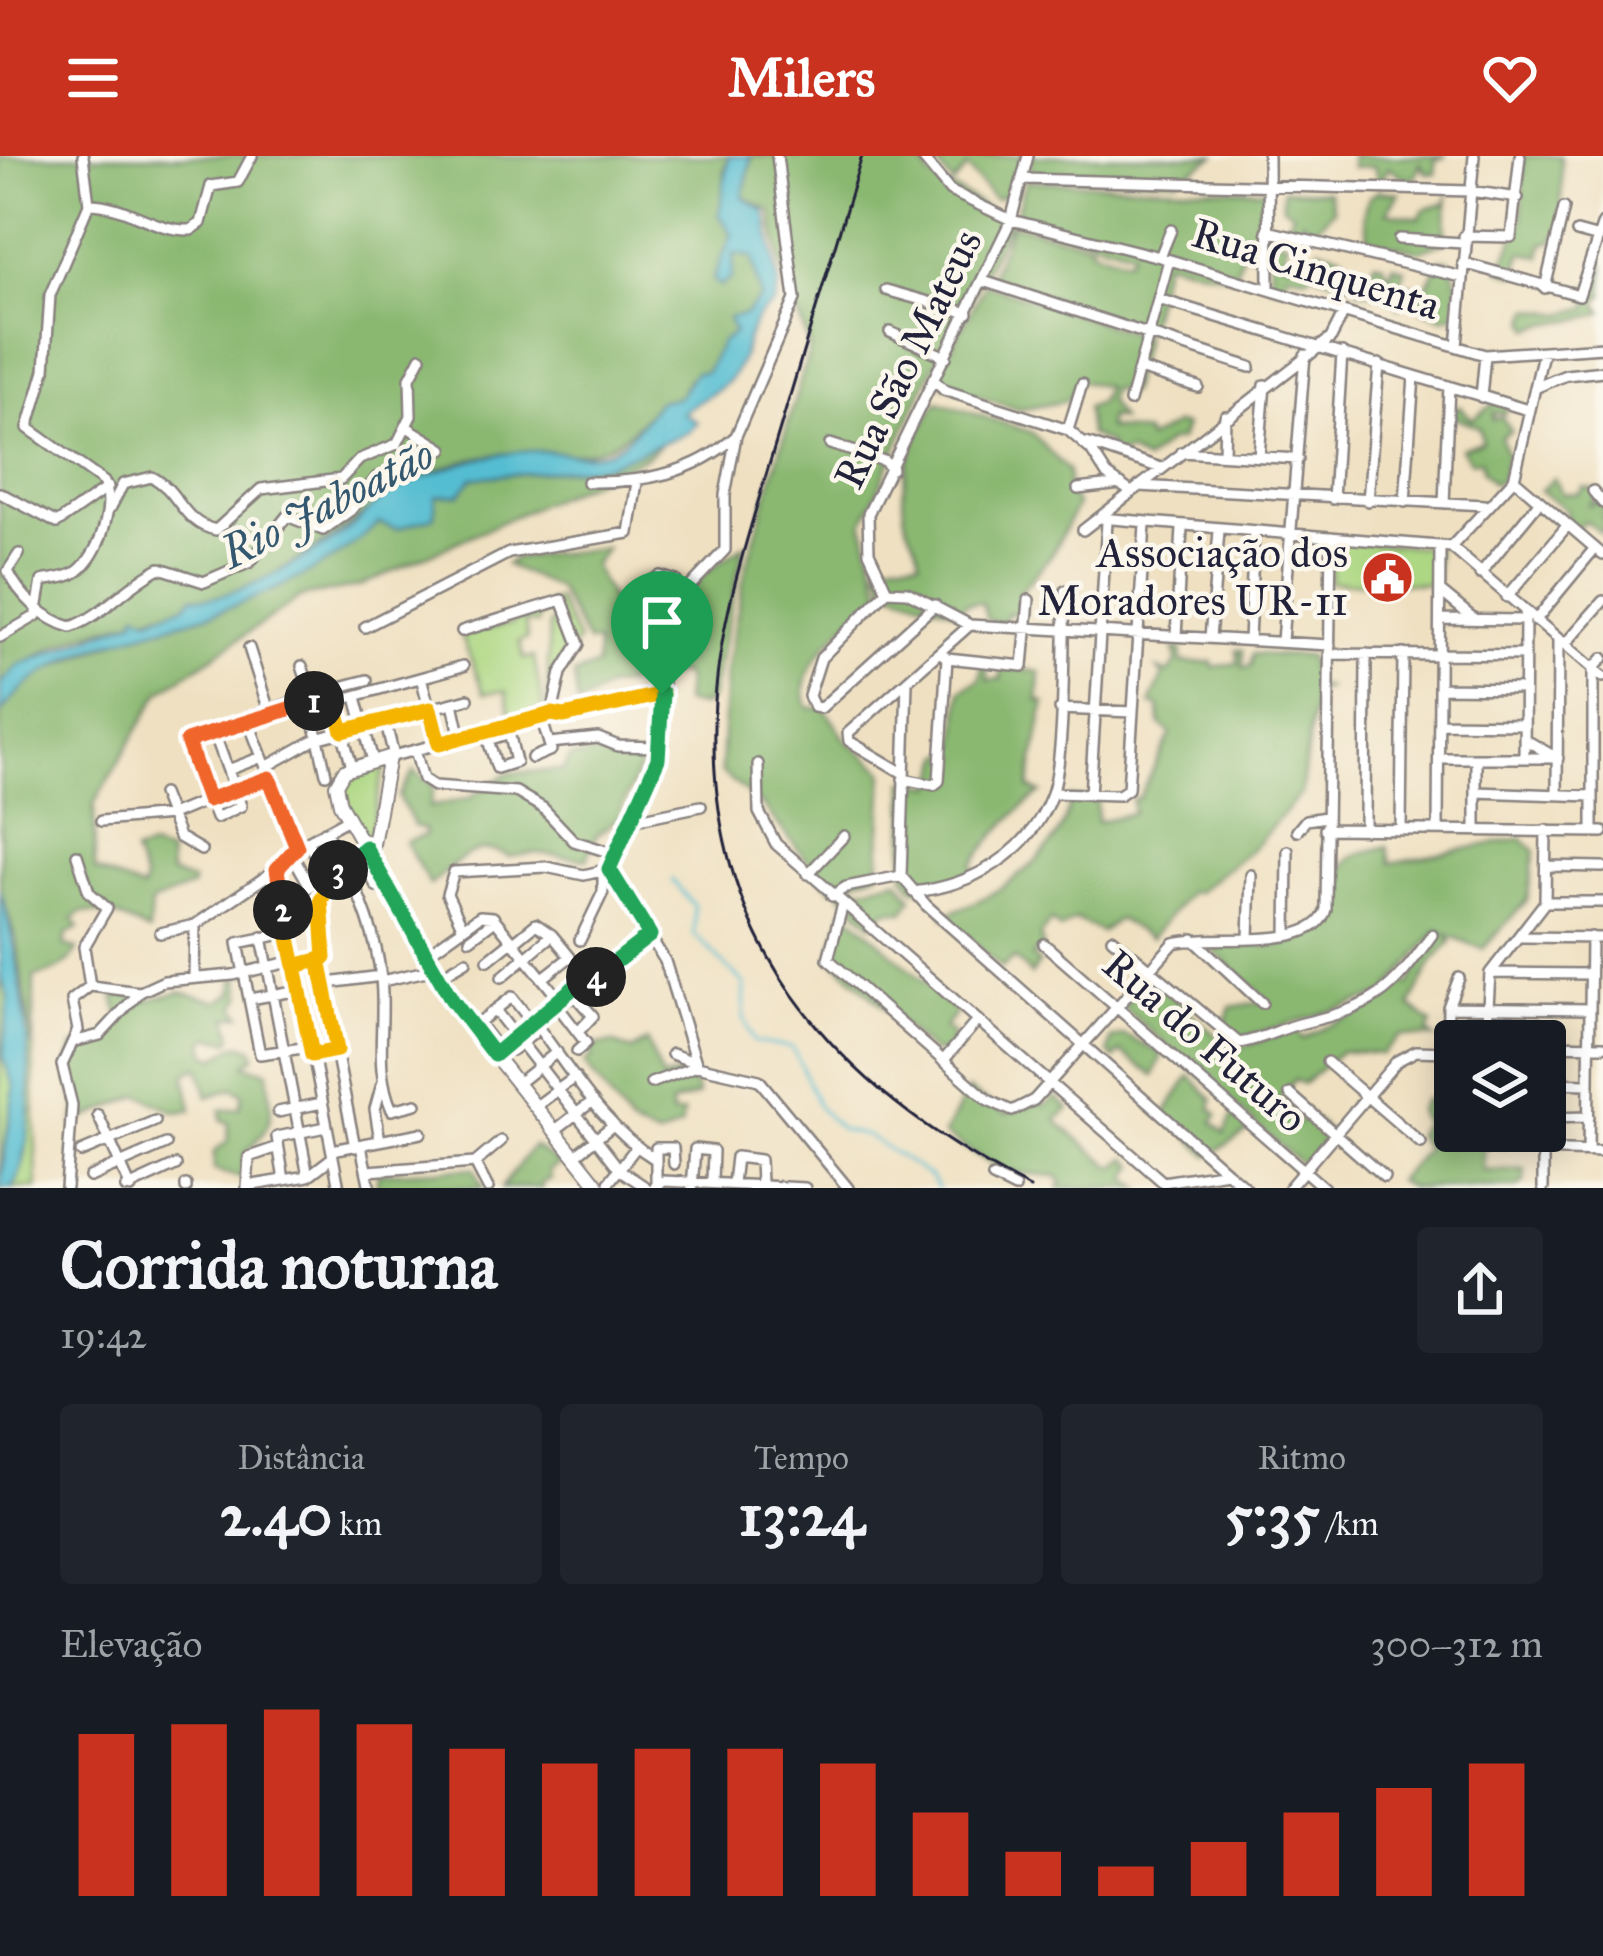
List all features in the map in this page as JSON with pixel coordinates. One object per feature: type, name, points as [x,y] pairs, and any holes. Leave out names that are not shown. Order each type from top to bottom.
[{"type":"main road","points":[[392,756],[352,766],[336,784],[348,819],[437,973],[554,1131],[605,1185]]},
{"type":"main road","points":[[365,851],[392,756]]},
{"type":"street","points":[[83,156],[89,204],[53,284],[45,370],[28,428],[107,488],[109,512]]},
{"type":"street","points":[[89,204],[119,205],[143,220],[191,230],[201,223],[211,186],[238,182],[252,156]]},
{"type":"street","points":[[680,595],[725,550],[724,495],[736,436],[795,299],[776,156]]},
{"type":"street","name":"Rua Cinquenta","points":[[921,156],[950,191],[1011,220],[1165,258],[1485,355],[1579,345],[1603,347]]},
{"type":"street","name":"Rua São Mateus","points":[[886,591],[869,552],[866,523],[1011,220],[1028,156]]},
{"type":"street","points":[[1268,156],[1269,289]]},
{"type":"street","points":[[1457,346],[1474,156]]},
{"type":"street","points":[[1399,239],[1509,239],[1520,156]]},
{"type":"street","points":[[1024,179],[1470,191],[1518,198]]},
{"type":"street","points":[[1545,288],[1564,208]]},
{"type":"street","points":[[1463,263],[1579,295],[1603,223]]},
{"type":"street","points":[[1130,401],[1171,230]]},
{"type":"street","points":[[1267,231],[1462,278]]},
{"type":"street","points":[[1577,232],[1599,238]]},
{"type":"street","points":[[983,280],[1250,367]]},
{"type":"street","points":[[886,290],[968,313]]},
{"type":"street","points":[[1158,299],[1528,410]]},
{"type":"street","points":[[1083,530],[1104,520],[1225,416],[1338,332],[1343,314]]},
{"type":"street","points":[[890,332],[946,357]]},
{"type":"street","points":[[1438,829],[1440,591],[1446,547],[1514,479],[1543,352]]},
{"type":"street","points":[[1333,499],[1342,353]]},
{"type":"street","points":[[1282,641],[1305,355]]},
{"type":"street","points":[[1481,397],[1485,355]]},
{"type":"street","points":[[0,637],[27,623],[39,607],[41,580],[67,577],[83,567],[123,484],[146,476],[166,484],[180,509],[201,526],[222,529],[255,493],[341,479],[360,459],[397,444],[407,427],[413,364],[421,357]]},
{"type":"street","points":[[1368,500],[1379,364]]},
{"type":"street","points":[[1139,369],[1198,388]]},
{"type":"street","points":[[1538,387],[1566,376],[1603,371]]},
{"type":"street","points":[[1406,502],[1414,376]]},
{"type":"street","points":[[933,379],[944,390],[1068,430],[1085,443],[1106,473],[1135,489],[1484,506]]},
{"type":"street","points":[[1068,430],[1082,384]]},
{"type":"street","points":[[1259,456],[1264,385]]},
{"type":"street","points":[[1444,503],[1449,386]]},
{"type":"street","points":[[1224,454],[1225,416]]},
{"type":"street","points":[[19,554],[8,571],[39,607],[71,626],[89,620],[126,585],[160,568],[190,580],[216,578],[250,562],[287,516],[323,530],[351,510],[377,477],[411,468],[440,448],[407,427]]},
{"type":"street","points":[[587,482],[637,482],[714,455],[736,436]]},
{"type":"street","points":[[1085,443],[1161,468]]},
{"type":"street","points":[[830,444],[884,461],[892,469]]},
{"type":"street","points":[[1181,452],[1298,460]]},
{"type":"street","points":[[1514,479],[1599,551],[1528,618],[1524,758]]},
{"type":"street","points":[[365,627],[509,553],[629,533],[637,482]]},
{"type":"street","points":[[1078,489],[1121,484]]},
{"type":"street","points":[[0,493],[57,523],[107,488]]},
{"type":"street","points":[[1593,491],[1603,502]]},
{"type":"street","points":[[1480,574],[1539,502]]},
{"type":"street","points":[[1104,520],[1446,547],[1598,673]]},
{"type":"street","points":[[1090,795],[1104,520]]},
{"type":"street","points":[[1053,793],[1126,793],[1144,525]]},
{"type":"street","points":[[1507,597],[1567,526]]},
{"type":"street","points":[[1176,636],[1183,528]]},
{"type":"street","points":[[1210,638],[1219,531]]},
{"type":"street","points":[[1249,640],[1254,532]]},
{"type":"street","points":[[843,904],[828,959],[988,1100],[1012,1111],[1025,1108],[1174,943],[1287,936],[1304,933],[1324,918],[1331,537]]},
{"type":"street","points":[[580,940],[603,892],[606,871],[634,820],[659,747],[662,694],[680,595],[676,580],[660,576],[639,588]]},
{"type":"street","points":[[935,605],[820,708],[814,707],[808,696],[821,658],[886,591],[907,592],[935,605],[970,625],[1282,641],[1366,654],[1525,655]]},
{"type":"street","points":[[913,892],[956,885],[991,871],[1053,793],[1065,591]]},
{"type":"street","points":[[1440,591],[1474,619]]},
{"type":"street","points":[[462,631],[504,622],[551,599],[562,600],[579,644],[560,673],[547,717],[549,753],[532,758]]},
{"type":"street","points":[[944,655],[1023,666],[1029,600]]},
{"type":"street","points":[[1557,794],[1561,642],[1603,601]]},
{"type":"street","points":[[1442,620],[1528,618]]},
{"type":"street","points":[[944,655],[939,781],[903,776],[847,736],[944,655],[970,625]]},
{"type":"street","points":[[249,648],[269,711]]},
{"type":"street","points":[[1365,830],[1366,654]]},
{"type":"street","points":[[1401,830],[1402,654]]},
{"type":"street","points":[[1297,831],[1306,820],[1365,830],[1598,832],[1593,796],[1598,673],[1603,658]]},
{"type":"street","points":[[302,666],[315,703]]},
{"type":"street","points":[[213,730],[241,806],[216,818],[187,742],[213,730],[269,711],[335,703],[464,666]]},
{"type":"street","points":[[326,775],[310,711],[315,703],[367,680]]},
{"type":"street","points":[[422,680],[439,744]]},
{"type":"street","points":[[907,682],[901,876],[913,892],[1246,1188]]},
{"type":"street","points":[[1440,688],[1524,689]]},
{"type":"street","points":[[385,720],[392,756],[662,694]]},
{"type":"street","points":[[356,697],[373,761]]},
{"type":"street","points":[[101,821],[169,816],[236,790],[316,739],[468,699]]},
{"type":"street","points":[[335,703],[352,766]]},
{"type":"street","points":[[453,703],[461,739]]},
{"type":"street","points":[[1060,709],[1133,712]]},
{"type":"street","points":[[247,718],[308,883]]},
{"type":"street","points":[[1441,723],[1524,724]]},
{"type":"street","points":[[482,733],[490,766],[482,770]]},
{"type":"street","points":[[550,743],[598,738],[618,746],[659,747]]},
{"type":"street","points":[[1524,739],[1557,758]]},
{"type":"street","points":[[415,751],[423,778],[434,786],[516,792],[543,808],[574,841],[615,854]]},
{"type":"street","points":[[1440,758],[1557,758]]},
{"type":"street","points":[[1476,758],[1476,829]]},
{"type":"street","points":[[758,764],[756,796],[765,828],[808,874],[1162,1185],[1227,1172]]},
{"type":"street","points":[[228,770],[266,768]]},
{"type":"street","points":[[1476,792],[1593,796]]},
{"type":"street","points":[[162,794],[179,837],[201,850]]},
{"type":"street","points":[[634,820],[701,806]]},
{"type":"street","points":[[160,933],[195,925],[277,869],[298,846],[348,819]]},
{"type":"street","points":[[1486,1020],[1490,973],[1522,938],[1545,902],[1546,830]]},
{"type":"street","points":[[325,831],[365,907],[381,979],[382,1084],[376,1109],[380,1142]]},
{"type":"street","points":[[808,874],[844,836]]},
{"type":"street","points":[[298,846],[324,872]]},
{"type":"street","points":[[280,891],[298,894],[324,872],[365,851]]},
{"type":"street","points":[[1287,936],[1288,851]]},
{"type":"street","points":[[66,1188],[72,1105],[62,1065],[78,1030],[71,1009],[84,971],[86,939],[107,908],[88,892],[77,855]]},
{"type":"street","points":[[76,995],[90,986],[140,992],[194,975],[319,960],[326,955],[321,900],[342,862]]},
{"type":"street","points":[[1546,866],[1603,867]]},
{"type":"street","points":[[463,928],[447,894],[454,872],[546,867],[606,871]]},
{"type":"street","points":[[277,869],[339,1188]]},
{"type":"street","points":[[606,871],[669,972],[696,1064]]},
{"type":"street","points":[[1249,938],[1251,875]]},
{"type":"street","points":[[832,896],[846,887],[901,876]]},
{"type":"street","points":[[1545,902],[1603,902]]},
{"type":"street","points":[[427,954],[484,914],[495,920],[543,978],[582,1047]]},
{"type":"street","points":[[470,939],[495,920]]},
{"type":"street","points":[[488,960],[536,924],[552,935],[585,978]]},
{"type":"street","points":[[194,975],[195,925]]},
{"type":"street","points":[[287,933],[238,943],[259,1053],[337,1050]]},
{"type":"street","points":[[502,977],[552,935]]},
{"type":"street","points":[[650,935],[598,976],[585,978],[558,1002],[533,1027],[516,1042],[497,1053],[478,1023],[512,997],[533,1027],[612,1126],[634,1150],[656,1159]]},
{"type":"street","points":[[1112,938],[1225,1036],[1246,1043],[1356,1010],[1384,995],[1432,935]]},
{"type":"street","points":[[262,937],[308,1176]]},
{"type":"street","points":[[1522,938],[1597,938],[1590,974],[1588,1152]]},
{"type":"street","points":[[1193,939],[1262,1003]]},
{"type":"street","name":"Rua do Futuro","points":[[1044,944],[1324,1188]]},
{"type":"street","points":[[543,978],[570,957]]},
{"type":"street","points":[[319,960],[370,1188]]},
{"type":"street","points":[[336,982],[437,973],[466,961]]},
{"type":"street","points":[[84,971],[90,986]]},
{"type":"street","points":[[1490,973],[1590,974]]},
{"type":"street","points":[[1448,1020],[1459,979]]},
{"type":"street","points":[[250,999],[299,989]]},
{"type":"street","points":[[73,1042],[100,1035],[140,992]]},
{"type":"street","points":[[517,1084],[592,1016],[576,997],[558,1002]]},
{"type":"street","points":[[1448,1007],[1590,1009]]},
{"type":"street","points":[[495,1010],[620,1170],[652,1186],[805,1188]]},
{"type":"street","points":[[943,1061],[977,1021]]},
{"type":"street","points":[[1566,1046],[1603,1046]]},
{"type":"street","points":[[1289,1188],[1396,1061],[1417,1052],[1434,1052]]},
{"type":"street","points":[[672,1054],[759,1080],[848,1188]]},
{"type":"street","points":[[1328,1061],[1421,1143]]},
{"type":"street","points":[[651,1083],[696,1064]]},
{"type":"street","points":[[723,1090],[726,1073]]},
{"type":"street","points":[[535,1107],[575,1077]]},
{"type":"street","points":[[1566,1083],[1588,1084]]},
{"type":"street","points":[[382,1084],[392,1110],[416,1104]]},
{"type":"street","points":[[1290,1094],[1384,1177]]},
{"type":"street","points":[[554,1131],[592,1101]]},
{"type":"street","points":[[278,1112],[322,1103]]},
{"type":"street","points":[[98,1115],[129,1187],[176,1165]]},
{"type":"street","points":[[1566,1118],[1589,1118]]},
{"type":"street","points":[[82,1152],[155,1121]]},
{"type":"street","points":[[574,1156],[612,1126]]},
{"type":"street","points":[[284,1180],[277,1137],[326,1127]]},
{"type":"street","points":[[278,1147],[249,1157],[247,1187],[308,1176],[332,1154],[421,1133]]},
{"type":"street","points":[[368,1171],[475,1163],[501,1141]]},
{"type":"street","points":[[91,1177],[166,1144]]},
{"type":"street","points":[[652,1186],[656,1148],[673,1148],[674,1164]]},
{"type":"street","points":[[692,1185],[695,1149],[713,1151],[708,1184]]},
{"type":"street","points":[[605,1185],[634,1150]]},
{"type":"street","points":[[1543,1152],[1543,1188]]},
{"type":"street","points":[[1566,1152],[1603,1152]]},
{"type":"street","points":[[733,1185],[736,1157],[760,1160],[753,1184]]},
{"type":"street","points":[[475,1163],[488,1188]]},
{"type":"street","points":[[993,1177],[1016,1188]]},
{"type":"green space","points":[[0,156],[729,156],[724,171],[732,234],[723,266],[734,254],[753,257],[761,298],[706,372],[688,379],[679,397],[658,401],[613,443],[569,454],[492,455],[432,473],[259,581],[87,634],[25,664],[0,685]]},
{"type":"green space","points":[[752,156],[919,156],[930,177],[1011,220],[927,380],[863,523],[882,593],[827,644],[808,676],[809,708],[824,708],[846,740],[884,771],[879,872],[831,889],[763,806],[721,772],[726,672],[746,567],[810,348],[781,266],[771,211],[743,197]]},
{"type":"green space","points":[[929,156],[1025,156],[1014,192],[994,199],[967,168],[954,184]]},
{"type":"green space","points":[[1031,156],[1215,156],[1178,179],[1031,176]]},
{"type":"green space","points":[[1351,156],[1447,156],[1435,160],[1436,174],[1426,173],[1420,164],[1416,176],[1404,178],[1389,167],[1379,185],[1374,166],[1352,168]]},
{"type":"green space","points":[[1523,156],[1561,156],[1562,225],[1554,241],[1543,244],[1541,256],[1522,253],[1515,275],[1500,270],[1522,221]]},
{"type":"green space","points":[[1025,181],[1265,190],[1264,257],[1242,253],[1234,277],[1164,261],[1146,332],[990,277],[1012,224],[1092,244],[1091,249],[1128,260],[1132,251],[1015,218]]},
{"type":"green space","points":[[1283,189],[1328,191],[1334,209],[1315,229],[1302,220],[1299,231],[1282,232],[1293,212],[1283,206]]},
{"type":"green space","points":[[1377,191],[1399,193],[1387,212],[1420,218],[1423,210],[1447,203],[1448,193],[1445,242],[1419,251],[1369,240],[1364,216],[1369,197]]},
{"type":"green space","points":[[1270,236],[1287,241],[1283,261],[1290,264],[1293,257],[1313,263],[1319,248],[1343,254],[1356,276],[1349,285],[1312,271],[1308,276],[1287,273],[1283,286],[1271,285]]},
{"type":"green space","points":[[1440,259],[1450,260],[1458,284],[1457,314],[1442,318],[1423,309],[1426,300],[1406,295],[1399,307],[1391,295],[1357,290],[1365,284],[1358,279],[1361,274],[1369,278],[1374,262],[1383,264],[1390,276],[1393,265],[1405,269],[1400,284],[1426,287]]},
{"type":"green space","points":[[1603,263],[1603,296],[1596,302],[1603,312],[1531,329],[1527,320],[1531,309],[1563,314],[1589,307],[1587,293]]},
{"type":"green space","points":[[985,284],[1144,337],[1129,393],[1111,389],[1108,401],[1120,420],[1109,417],[1107,428],[1145,433],[1147,440],[1176,424],[1185,426],[1180,440],[1168,442],[1145,462],[1128,452],[1115,458],[1106,451],[1110,444],[1089,435],[1086,408],[1099,403],[1105,387],[1079,381],[1067,401],[1019,410],[944,385],[936,377]]},
{"type":"green space","points":[[1499,400],[1506,404],[1505,413],[1493,413],[1493,420],[1502,417],[1511,431],[1501,437],[1507,457],[1500,481],[1493,484],[1482,471],[1481,460],[1470,461],[1461,448],[1482,441],[1479,427],[1451,415],[1453,408],[1461,407],[1472,419]]},
{"type":"green space","points":[[938,402],[1031,432],[1068,471],[1068,493],[1077,505],[1052,554],[1021,591],[1018,615],[1008,613],[1002,623],[987,620],[982,603],[967,603],[956,611],[887,589],[879,567],[894,560],[920,560],[905,519],[904,484],[916,440]]},
{"type":"green space","points":[[671,436],[647,456],[360,586],[301,597],[160,692],[94,804],[95,870],[142,890],[145,881],[134,853],[151,848],[169,854],[170,874],[192,881],[192,887],[151,903],[149,932],[114,915],[82,912],[73,919],[79,928],[67,934],[64,946],[77,949],[74,955],[60,968],[34,977],[33,1048],[16,940],[0,890],[0,714],[26,679],[121,639],[224,610],[321,565],[379,523],[472,478],[594,467]]},
{"type":"green space","points":[[1554,478],[1562,494],[1579,493],[1583,487],[1598,490],[1589,505],[1603,500],[1603,534],[1584,521],[1577,529],[1564,518],[1567,510],[1540,491]]},
{"type":"green space","points":[[1334,541],[1437,548],[1436,584],[1330,582]]},
{"type":"green space","points":[[744,545],[711,699],[703,706],[684,703],[686,680],[681,673],[607,688],[578,706],[574,675],[596,666],[597,643],[587,642],[557,588],[506,565],[515,558],[606,548],[593,565],[617,612],[642,620]]},
{"type":"green space","points":[[557,599],[578,641],[551,675],[552,709],[547,709],[549,624],[558,619],[556,610],[539,616],[537,624],[525,622],[527,639],[519,642],[524,659],[534,657],[543,709],[511,720],[506,691],[484,693],[461,634],[511,624]]},
{"type":"green space","points":[[1174,649],[1181,650],[1182,663],[1212,662],[1213,667],[1238,663],[1237,650],[1243,650],[1243,668],[1251,666],[1253,654],[1309,656],[1313,686],[1326,688],[1315,693],[1301,794],[1253,848],[1197,892],[1189,892],[1151,938],[1118,919],[1101,932],[1076,919],[1060,929],[1051,921],[1040,935],[1043,946],[1032,957],[1039,963],[1031,975],[1014,958],[1002,968],[943,915],[1003,886],[1041,856],[1065,819],[1070,798],[1097,800],[1097,822],[1133,813],[1132,799],[1138,799],[1171,734],[1160,724],[1159,706],[1150,704],[1163,676],[1158,669],[1169,673],[1177,661]]},
{"type":"green space","points":[[982,665],[987,665],[988,680],[1001,679],[1001,667],[1040,672],[1038,701],[1045,702],[1029,788],[1041,793],[988,844],[972,865],[978,874],[914,889],[904,875],[905,781],[934,786],[943,756],[956,749],[961,690],[980,679]]},
{"type":"green space","points":[[596,753],[641,764],[618,818],[596,836],[587,859],[535,853],[509,857],[486,850],[466,856],[430,885],[405,842],[425,835],[424,829],[414,826],[398,796],[414,771],[434,786],[430,807],[469,798],[508,773],[563,770],[570,758]]},
{"type":"green space","points":[[386,760],[367,841],[341,795],[343,776]]},
{"type":"green space","points":[[1522,838],[1535,851],[1527,900],[1483,949],[1448,935],[1451,942],[1432,962],[1410,1006],[1432,1024],[1428,1033],[1434,1038],[1400,1036],[1382,1054],[1341,1051],[1303,1084],[1294,1080],[1279,1098],[1292,1110],[1288,1114],[1296,1124],[1309,1115],[1331,1134],[1303,1166],[1122,1006],[1152,978],[1222,1041],[1239,1048],[1296,1028],[1302,1039],[1368,1008],[1404,983],[1409,985],[1438,933],[1446,934],[1438,929],[1384,995],[1239,1039],[1224,1027],[1231,1007],[1267,1001],[1206,943],[1278,944],[1311,935],[1332,909],[1340,874],[1349,859],[1387,846],[1391,863]]},
{"type":"green space","points":[[898,879],[912,898],[904,911],[887,910],[872,924],[840,893]]},
{"type":"green space","points":[[844,909],[957,1012],[944,1028],[953,1034],[947,1053],[932,1052],[830,957]]},
{"type":"green space","points":[[0,975],[8,998],[3,1057],[14,1087],[0,1176]]},
{"type":"green space","points":[[239,977],[242,997],[236,1006],[242,1015],[228,1017],[233,1036],[230,1041],[209,1037],[204,1043],[207,1054],[216,1057],[239,1044],[253,1048],[255,1056],[245,1065],[268,1071],[268,1125],[244,1154],[241,1178],[214,1170],[214,1152],[227,1142],[229,1123],[222,1120],[221,1110],[240,1108],[243,1094],[233,1088],[208,1097],[199,1067],[185,1074],[192,1110],[176,1112],[140,1095],[74,1123],[70,1056],[74,1046],[108,1038],[121,1021],[114,997],[127,994],[139,1002],[180,992],[218,1001],[233,993],[234,979]]},
{"type":"green space","points":[[26,1002],[33,1048],[37,1188],[13,1188],[22,1169],[29,1122]]},
{"type":"green space","points":[[1124,1035],[1162,1054],[1154,1076],[1120,1052],[1114,1059],[1108,1053],[1111,1039]]},
{"type":"green space","points":[[647,1041],[662,1079],[690,1071],[698,1095],[671,1104],[672,1115],[683,1113],[681,1127],[658,1137],[631,1126],[584,1063],[593,1056],[588,1047],[613,1043],[632,1051]]},
{"type":"green space","points":[[1190,1076],[1213,1100],[1211,1108],[1218,1115],[1213,1122],[1225,1133],[1233,1115],[1251,1129],[1209,1156],[1165,1113]]},
{"type":"green space","points":[[968,1090],[1006,1114],[1039,1102],[1044,1106],[1057,1097],[1069,1109],[1057,1119],[1061,1125],[1114,1168],[1127,1158],[1136,1165],[1128,1179],[1141,1188],[1059,1188],[1062,1181],[1056,1176],[1005,1172],[944,1135]]},
{"type":"green space","points":[[1425,1099],[1433,1106],[1434,1152],[1484,1152],[1483,1171],[1525,1169],[1524,1183],[1516,1188],[1411,1188],[1397,1181],[1426,1149],[1416,1134],[1424,1123],[1418,1110]]},
{"type":"green space","points":[[533,1146],[560,1164],[549,1171],[551,1179],[541,1183],[542,1188],[501,1188]]},
{"type":"green space","points":[[474,1168],[483,1188],[376,1188],[378,1173]]},
{"type":"water","points":[[729,156],[751,156],[743,197],[766,212],[779,286],[774,305],[752,328],[731,378],[683,413],[697,422],[689,432],[604,466],[472,478],[460,494],[436,496],[434,517],[397,529],[379,523],[327,562],[268,592],[74,656],[21,690],[0,714],[0,685],[19,665],[134,620],[137,612],[149,618],[186,605],[193,596],[228,594],[274,575],[337,538],[385,497],[416,481],[497,455],[532,451],[597,454],[624,441],[658,401],[679,397],[695,372],[706,372],[720,344],[734,333],[728,318],[745,315],[761,298],[752,257],[734,254],[732,278],[720,286],[713,280],[732,234],[719,214]]},
{"type":"water","points":[[0,890],[22,997],[30,1085],[29,1126],[13,1188],[0,1188],[14,1087],[3,1057],[8,998],[0,975]]},
{"type":"waterway","points":[[672,880],[694,906],[694,934],[745,985],[744,1018],[754,1042],[793,1048],[819,1108],[841,1130],[868,1136],[931,1177],[937,1188]]},
{"type":"tram line","points":[[862,156],[729,610],[715,701],[716,786],[730,862],[756,932],[792,995],[839,1051],[895,1102],[1030,1188]]},
{"type":"place","name":"Associação dos Moradores UR-11","points":[[1387,577]]},
{"type":"route","points":[[662,694],[564,716],[552,714],[439,744],[430,709],[343,731],[335,703],[316,706],[313,699],[188,739],[208,800],[269,778],[297,847],[277,869],[287,933],[295,966],[319,960],[337,1050],[312,1055],[295,966],[325,958],[321,900],[341,862],[365,847],[452,1000],[494,1055],[585,978],[594,979],[650,935],[609,869],[658,759],[662,694]]},
{"type":"water label","name":"Rio Jaboatão","points":[[327,503]]}]
